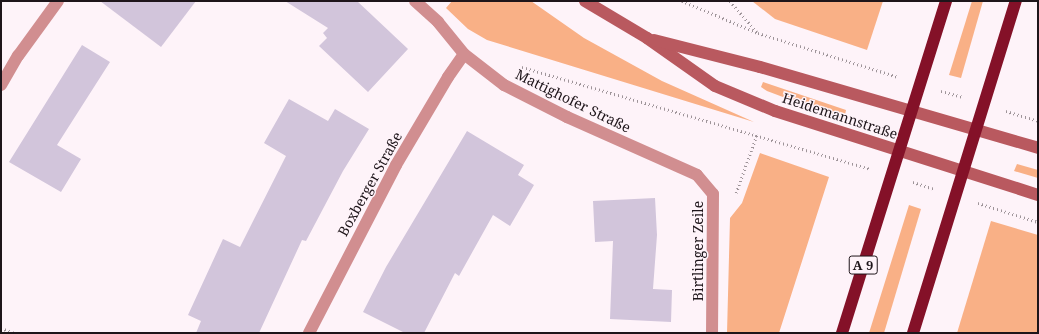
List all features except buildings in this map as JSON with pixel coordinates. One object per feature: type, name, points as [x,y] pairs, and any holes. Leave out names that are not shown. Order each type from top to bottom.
[{"type":"highway","name":"A 9","points":[[842,333],[926,68],[942,7],[946,1]]},
{"type":"highway","points":[[913,333],[1016,1]]},
{"type":"main road","name":"Heidemannstraße","points":[[585,1],[647,38],[715,86],[775,112],[1038,195]]},
{"type":"main road","name":"Heidemannstraße","points":[[647,38],[760,67],[1038,148]]},
{"type":"street","points":[[1,85],[18,56],[58,1]]},
{"type":"street","name":"Mattighofer Straße","points":[[415,1],[438,22],[464,54],[504,85],[534,101],[697,174]]},
{"type":"street","name":"Boxberger Straße","points":[[309,333],[396,165],[448,77],[464,54]]},
{"type":"street","name":"Birtlinger Zeile","points":[[697,174],[713,194],[712,333]]},
{"type":"path","points":[[682,1],[758,33],[730,1]]},
{"type":"path","points":[[516,65],[757,134],[875,171]]},
{"type":"path","points":[[736,193],[757,134]]},
{"type":"path","points":[[905,180],[942,191]]},
{"type":"path","points":[[972,201],[1038,222]]},
{"type":"path","points":[[1,328],[15,333]]},
{"type":"shaded area","points":[[452,1],[531,1],[584,38],[662,81],[754,122],[487,40],[468,29],[446,8]]},
{"type":"shaded area","points":[[752,1],[883,1],[867,50],[775,19]]},
{"type":"shaded area","points":[[972,1],[983,1],[961,78],[949,75]]},
{"type":"shaded area","points":[[763,82],[846,110],[844,120],[767,91],[761,87]]},
{"type":"shaded area","points":[[760,153],[829,177],[779,333],[727,333],[730,218],[742,203]]},
{"type":"shaded area","points":[[1017,164],[1038,170],[1038,178],[1014,171]]},
{"type":"shaded area","points":[[909,205],[921,209],[884,333],[869,333]]},
{"type":"shaded area","points":[[991,221],[1038,235],[1038,333],[957,333]]}]
